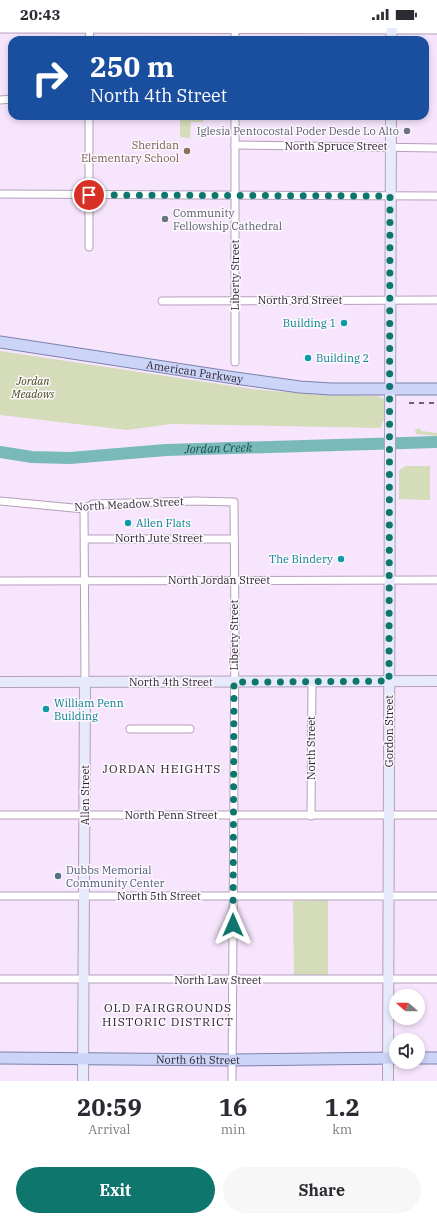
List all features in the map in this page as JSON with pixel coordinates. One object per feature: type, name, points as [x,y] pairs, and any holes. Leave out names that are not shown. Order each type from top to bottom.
[{"type":"main road","name":"American Parkway","points":[[0,342],[300,387],[330,389],[437,389]]},
{"type":"main road","name":"North 6th Street","points":[[0,1058],[232,1060],[389,1058]]},
{"type":"main road","points":[[425,1058],[437,1058]]},
{"type":"street","points":[[0,29],[236,29],[392,32],[437,30]]},
{"type":"street","points":[[89,120],[89,248]]},
{"type":"street","name":"Liberty Street","points":[[235,362],[234,300],[236,120]]},
{"type":"street","name":"Gordon Street","points":[[391,120],[389,979],[391,1033]]},
{"type":"street","name":"North Spruce Street","points":[[235,145],[391,146],[437,148]]},
{"type":"street","points":[[0,194],[437,196]]},
{"type":"street","name":"North 3rd Street","points":[[162,301],[437,300]]},
{"type":"street","name":"North Meadow Street","points":[[0,501],[84,509],[93,504],[195,501],[234,502]]},
{"type":"street","name":"Liberty Street","points":[[232,1081],[234,502]]},
{"type":"street","name":"Allen Street","points":[[83,1081],[85,682],[84,509]]},
{"type":"street","name":"North Jute Street","points":[[84,539],[234,539]]},
{"type":"street","name":"North Jordan Street","points":[[0,581],[437,580]]},
{"type":"street","name":"North Street","points":[[311,816],[312,681]]},
{"type":"street","name":"North 4th Street","points":[[0,682],[437,681]]},
{"type":"street","points":[[130,729],[190,729]]},
{"type":"street","name":"North Penn Street","points":[[0,814],[311,816],[437,815]]},
{"type":"street","name":"North 5th Street","points":[[0,896],[437,896]]},
{"type":"street","name":"North Law Street","points":[[0,980],[437,979]]},
{"type":"street","name":"Gordon Street","points":[[388,1081],[390,1069]]},
{"type":"green space","points":[[180,120],[203,120],[203,122],[191,122],[190,138],[180,137]]},
{"type":"green space","name":"Jordan Meadows","points":[[0,351],[252,389],[319,395],[378,396],[384,399],[385,421],[383,421],[380,428],[172,424],[127,430],[0,415]]},
{"type":"green space","points":[[419,428],[421,431],[437,433],[437,436],[416,434],[415,430]]},
{"type":"green space","points":[[406,466],[430,466],[430,500],[399,499],[399,470]]},
{"type":"green space","points":[[328,900],[328,976],[294,975],[293,901]]},
{"type":"waterway","name":"Jordan Creek","points":[[0,452],[32,457],[70,458],[166,450],[437,442]]},
{"type":"railway","points":[[409,403],[437,403]]},
{"type":"place","name":"Iglesia Pentocostal Poder Desde Lo Alto","points":[[407,131]]},
{"type":"place","name":"Sheridan Elementary School","points":[[187,151]]},
{"type":"place","name":"Community Fellowship Cathedral","points":[[165,219]]},
{"type":"place","name":"Building 1","points":[[344,323]]},
{"type":"place","name":"Building 2","points":[[308,358]]},
{"type":"place","name":"Allen Flats","points":[[128,523]]},
{"type":"place","name":"The Bindery","points":[[341,559]]},
{"type":"place","name":"William Penn Building","points":[[46,709]]},
{"type":"place","name":"Dubbs Memorial Community Center","points":[[58,876]]},
{"type":"district","name":"JORDAN HEIGHTS","points":[[162,769]]},
{"type":"district","name":"OLD FAIRGROUNDS HISTORIC DISTRICT","points":[[168,1015]]},
{"type":"route","points":[[89,195],[390,196],[389,681],[234,682],[233,925]]}]
